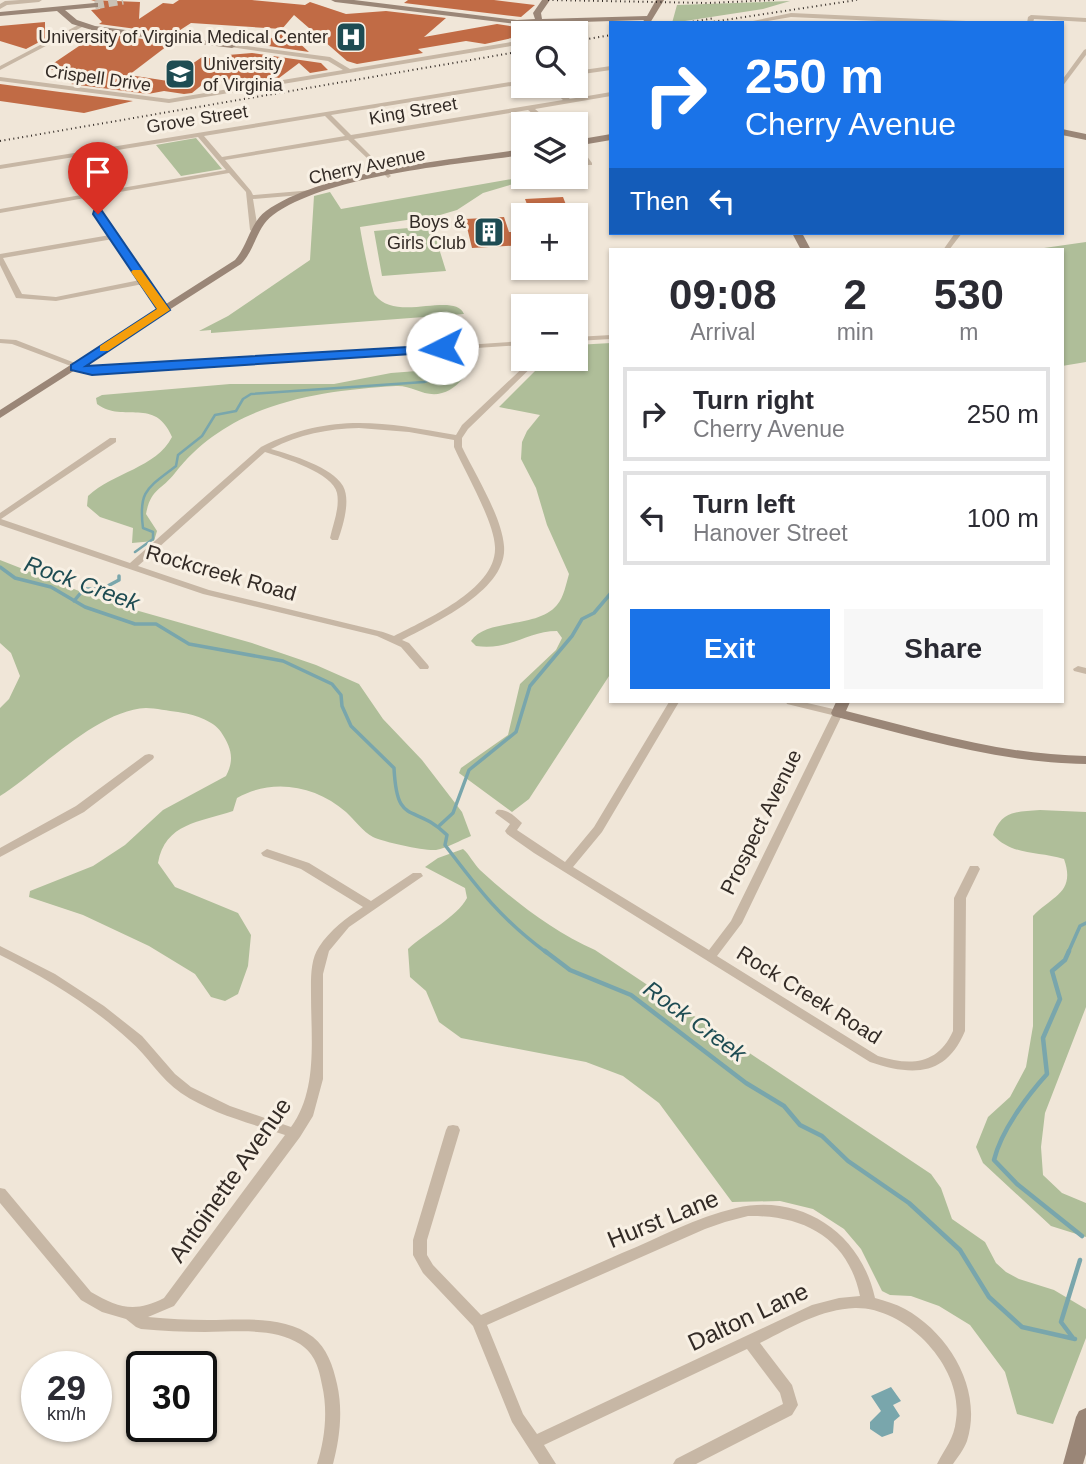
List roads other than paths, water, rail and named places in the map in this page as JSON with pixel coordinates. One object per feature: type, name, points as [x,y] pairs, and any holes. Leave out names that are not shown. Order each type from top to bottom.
[{"type":"street","points":[[0,7],[5,3],[39,0]]},
{"type":"street","points":[[335,0],[530,21]]},
{"type":"street","points":[[539,21],[537,13],[546,0]]},
{"type":"street","points":[[554,21],[648,19],[660,0]]},
{"type":"street","points":[[0,14],[90,5],[75,13],[82,25]]},
{"type":"street","points":[[60,9],[64,16],[82,25],[330,59],[349,71]]},
{"type":"street","points":[[752,21],[791,15],[939,21]]},
{"type":"street","points":[[1030,21],[1031,17],[1086,20]]},
{"type":"street","points":[[0,68],[82,25]]},
{"type":"street","name":"Crispell Drive","points":[[0,79],[163,101],[511,44]]},
{"type":"street","points":[[1064,82],[1086,51]]},
{"type":"street","points":[[588,71],[609,68]]},
{"type":"street","points":[[1064,68],[1073,69]]},
{"type":"street","name":"Grove Street","points":[[0,167],[511,84]]},
{"type":"street","name":"King Street","points":[[221,159],[609,94]]},
{"type":"street","points":[[565,98],[568,101]]},
{"type":"street","points":[[529,107],[535,112]]},
{"type":"street","points":[[326,114],[388,176]]},
{"type":"street","points":[[1064,132],[1086,137]]},
{"type":"street","points":[[200,135],[251,197],[254,230]]},
{"type":"street","points":[[588,142],[609,137]]},
{"type":"street","name":"Cherry Avenue","points":[[0,415],[238,262],[248,251],[254,230],[277,208],[313,192],[511,154]]},
{"type":"street","points":[[0,211],[230,171]]},
{"type":"street","points":[[251,197],[313,192]]},
{"type":"street","points":[[87,196],[164,310]]},
{"type":"street","points":[[113,237],[0,257],[19,296],[55,299],[143,282]]},
{"type":"street","points":[[588,339],[609,337]]},
{"type":"street","points":[[0,341],[22,345],[92,372],[511,344]]},
{"type":"street","points":[[394,640],[478,589],[498,563],[497,536],[458,447],[458,438],[464,427],[523,371]]},
{"type":"street","points":[[131,567],[264,449],[298,433],[340,425],[388,427],[458,438]]},
{"type":"street","points":[[0,517],[113,440]]},
{"type":"street","points":[[264,449],[312,468],[337,482],[342,494],[335,538]]},
{"type":"street","name":"Rockcreek Road","points":[[0,522],[205,592],[394,640],[414,653],[424,667]]},
{"type":"street","points":[[501,813],[516,823],[511,831],[567,867],[598,829],[673,703]]},
{"type":"street","points":[[801,703],[841,707],[1023,756],[1086,760]]},
{"type":"street","name":"Prospect Avenue","points":[[710,957],[736,923],[841,707]]},
{"type":"street","points":[[0,853],[80,809],[149,757]]},
{"type":"street","points":[[267,853],[305,866],[370,906]]},
{"type":"street","name":"Rock Creek Road","points":[[567,867],[874,1059],[902,1067],[930,1064],[950,1051],[959,1031],[960,898],[974,869]]},
{"type":"street","name":"Antoinette Avenue","points":[[131,1315],[156,1310],[176,1295],[306,1116],[317,1079],[319,960],[332,936],[370,906],[417,876]]},
{"type":"street","points":[[0,950],[35,968],[105,1013],[144,1045],[185,1089],[216,1105],[295,1133]]},
{"type":"street","points":[[453,1130],[420,1240],[420,1255],[428,1269],[479,1322],[517,1418],[548,1464]]},
{"type":"street","points":[[0,1193],[86,1296],[101,1306],[131,1315],[141,1323],[278,1327],[307,1340],[318,1351],[330,1380],[332,1433],[325,1464]]},
{"type":"street","name":"Hurst Lane","points":[[479,1322],[718,1218],[762,1210],[804,1218],[837,1238],[863,1275],[869,1303]]},
{"type":"street","name":"Dalton Lane","points":[[534,1443],[820,1309],[839,1304],[869,1303],[889,1309],[917,1324],[940,1346],[954,1368],[965,1411],[961,1437],[945,1464]]},
{"type":"street","points":[[681,1464],[787,1410],[791,1405],[787,1390],[750,1341]]},
{"type":"street","points":[[1073,1464],[1086,1417]]},
{"type":"water","points":[[891,1387],[901,1401],[893,1405],[900,1416],[894,1421],[893,1433],[882,1437],[870,1429],[870,1422],[881,1411],[871,1396]]},
{"type":"waterway","points":[[135,552],[153,539],[153,532],[143,528],[142,505],[147,491],[176,466],[178,455],[202,436],[215,415],[236,411],[243,399],[251,394],[424,382],[458,371]]},
{"type":"waterway","name":"Rock Creek","points":[[0,567],[15,578],[51,587],[74,601]]},
{"type":"waterway","points":[[74,601],[84,589],[102,589],[119,580],[119,576]]},
{"type":"waterway","points":[[440,825],[453,813],[469,770],[516,732],[530,686],[572,636],[582,619],[594,613],[609,595]]},
{"type":"waterway","name":"Rock Creek","points":[[74,601],[135,624],[156,624],[189,644],[283,661],[332,684],[341,695],[342,706],[351,726],[394,768],[396,787],[403,807],[447,835],[445,845],[480,890],[503,916],[547,953]]},
{"type":"waterway","points":[[1068,953],[1080,926],[1086,923]]},
{"type":"waterway","name":"Rock Creek","points":[[545,951],[570,970],[631,995],[746,1083],[784,1106],[800,1125],[822,1136],[848,1161],[909,1203],[960,1250],[989,1297],[1022,1327],[1075,1339]]},
{"type":"waterway","points":[[1069,951],[1065,960],[1052,971],[1060,999],[1043,1038],[1047,1074],[1016,1114],[1002,1137],[994,1160],[1017,1184],[1082,1236]]},
{"type":"waterway","points":[[1073,1338],[1061,1322],[1080,1260]]},
{"type":"tunnel","points":[[95,5],[123,0]]},
{"type":"railway","points":[[548,0],[708,3],[774,0]]},
{"type":"railway","points":[[718,21],[857,0]]},
{"type":"railway","points":[[696,21],[715,18]]},
{"type":"railway","points":[[588,39],[609,35]]},
{"type":"railway","points":[[0,141],[511,53]]},
{"type":"place","name":"University of Virginia Medical Center","points":[[351,37]]},
{"type":"place","name":"University of Virginia","points":[[180,74]]},
{"type":"place","name":"Boys & Girls Club","points":[[489,232]]}]
